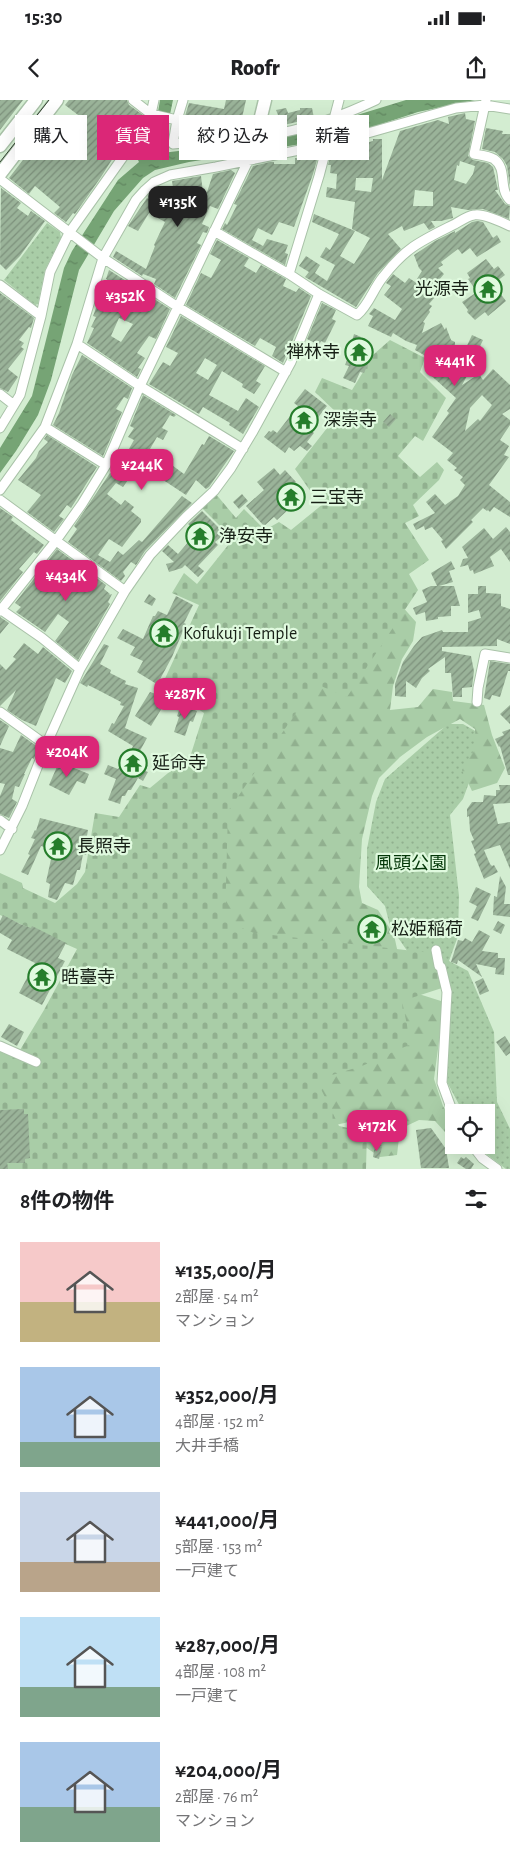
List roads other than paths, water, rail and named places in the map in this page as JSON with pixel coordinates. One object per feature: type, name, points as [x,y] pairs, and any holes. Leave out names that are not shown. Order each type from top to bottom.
[{"type":"street","points":[[0,146],[36,100]]},
{"type":"street","points":[[0,174],[57,100]]},
{"type":"street","points":[[133,100],[151,114],[177,120]]},
{"type":"street","points":[[0,428],[20,395],[41,316],[50,272],[69,233],[123,158],[151,114],[154,100]]},
{"type":"street","points":[[179,143],[173,144],[183,100]]},
{"type":"street","points":[[261,115],[265,100]]},
{"type":"street","points":[[335,115],[340,100]]},
{"type":"street","points":[[341,115],[376,100]]},
{"type":"street","points":[[486,102],[474,154],[495,160],[499,165],[503,171],[503,189],[510,200]]},
{"type":"street","points":[[369,133],[456,108],[486,102],[510,109]]},
{"type":"street","points":[[0,490],[45,427],[77,344],[103,258],[136,200],[154,182],[170,175],[297,151]]},
{"type":"street","points":[[289,274],[324,160]]},
{"type":"street","points":[[80,669],[42,638],[0,610],[56,542],[106,465],[140,386],[248,161]]},
{"type":"street","points":[[0,179],[103,258],[178,307],[286,372]]},
{"type":"street","points":[[214,231],[357,315],[366,306],[381,280],[395,262],[417,244],[474,214],[510,226]]},
{"type":"street","points":[[0,285],[41,316]]},
{"type":"street","points":[[0,850],[12,829],[46,745],[80,669],[125,591],[156,546],[214,491],[243,449],[286,372],[319,294]]},
{"type":"street","points":[[77,344],[140,386],[243,449]]},
{"type":"street","points":[[0,394],[14,405]]},
{"type":"street","points":[[45,427],[106,465]]},
{"type":"street","points":[[0,500],[125,591]]},
{"type":"street","points":[[477,702],[485,654],[510,658]]},
{"type":"street","points":[[0,712],[46,745]]},
{"type":"street","points":[[0,820],[12,829]]},
{"type":"street","points":[[436,950],[438,966],[441,967],[447,992],[442,1083],[450,1104]]},
{"type":"street","points":[[0,1046],[36,1062]]},
{"type":"street","points":[[479,1154],[497,1169]]},
{"type":"water","points":[[160,100],[173,100],[169,119],[169,115],[157,115]]},
{"type":"water","points":[[406,100],[475,100],[418,112],[369,128],[369,115],[357,115]]},
{"type":"water","points":[[297,133],[297,145],[287,146],[287,135]]},
{"type":"water","points":[[179,151],[179,160],[202,160],[155,170],[143,178],[114,211],[79,270],[51,380],[38,415],[0,473],[0,448],[32,396],[64,268],[72,251],[118,180],[139,162],[138,160],[169,160],[169,152]]},
{"type":"tram line","points":[[0,162],[49,100]]},
{"type":"place","name":"光源寺","points":[[488,289]]},
{"type":"place","name":"禅林寺","points":[[359,352]]},
{"type":"place","name":"深崇寺","points":[[304,420]]},
{"type":"place","name":"三宝寺","points":[[291,497]]},
{"type":"place","name":"浄安寺","points":[[200,536]]},
{"type":"place","name":"Kofukuji Temple","points":[[164,633]]},
{"type":"place","name":"延命寺","points":[[133,763]]},
{"type":"place","name":"長照寺","points":[[58,846]]},
{"type":"place","name":"松姫稲荷","points":[[372,929]]},
{"type":"place","name":"晧臺寺","points":[[42,977]]},
{"type":"park label","name":"風頭公園","points":[[411,863]]}]
